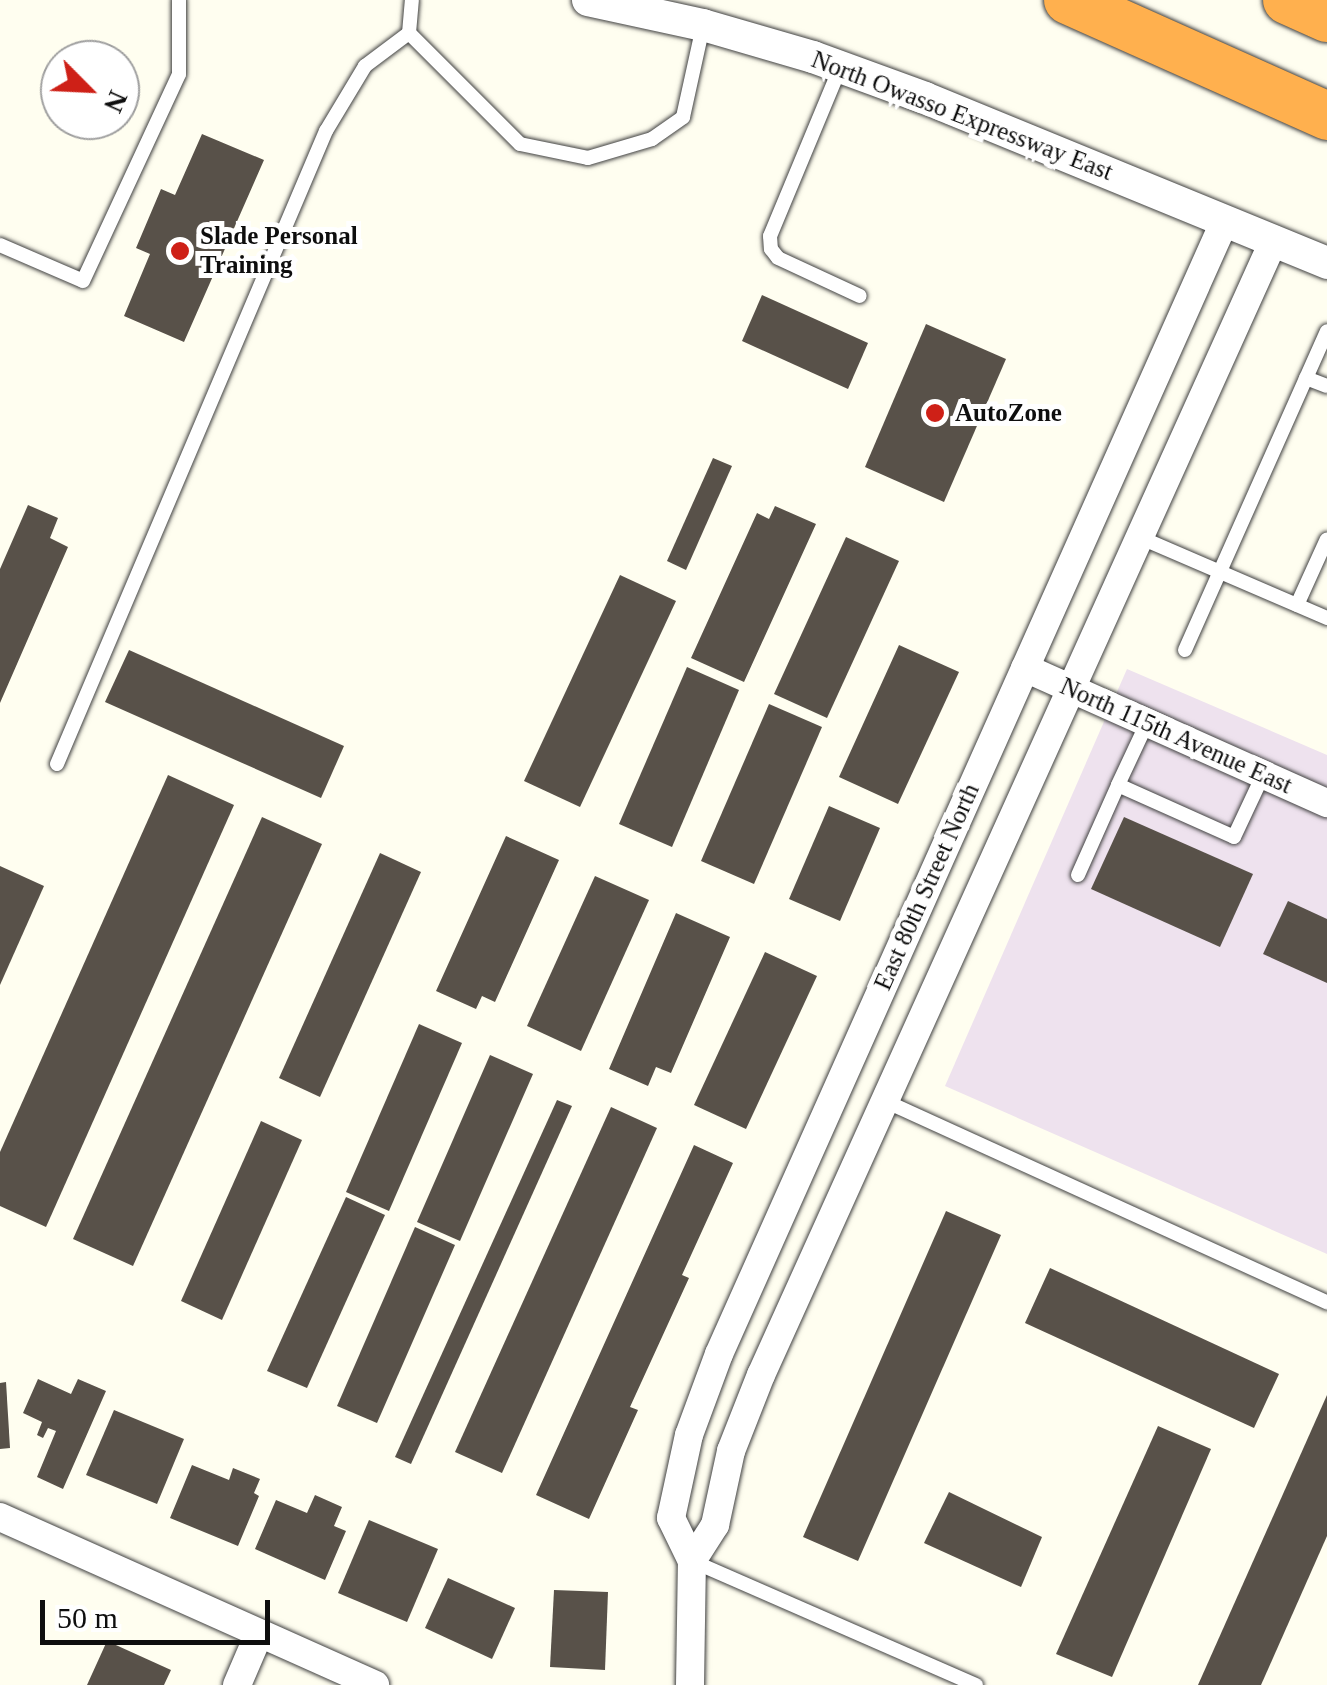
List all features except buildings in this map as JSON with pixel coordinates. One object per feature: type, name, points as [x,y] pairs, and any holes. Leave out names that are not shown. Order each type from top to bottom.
[{"type":"highway","points":[[1068,0],[1327,116]]},
{"type":"highway","points":[[1287,0],[1327,18]]},
{"type":"street","name":"North Owasso Expressway East","points":[[588,0],[703,26],[840,67],[1327,263]]},
{"type":"street","name":"East 80th Street North","points":[[690,1685],[692,1561],[671,1518],[695,1419],[728,1336],[1224,220]]},
{"type":"street","name":"East 80th Street North","points":[[692,1561],[715,1524],[731,1451],[760,1375],[1274,240]]},
{"type":"street","name":"North 115th Avenue East","points":[[1025,668],[1327,803]]},
{"type":"street","points":[[0,1518],[375,1685]]},
{"type":"street","points":[[237,1685],[259,1634]]},
{"type":"lane","points":[[0,245],[83,281],[179,74],[178,0]]},
{"type":"lane","points":[[57,764],[326,131],[365,66],[409,33],[412,0]]},
{"type":"lane","points":[[409,33],[520,144],[588,158],[652,138],[683,118],[703,26]]},
{"type":"lane","points":[[840,67],[770,236],[771,249],[778,258],[860,296]]},
{"type":"lane","points":[[1185,650],[1327,331]]},
{"type":"lane","points":[[1306,378],[1327,386]]},
{"type":"lane","points":[[1139,537],[1327,618]]},
{"type":"lane","points":[[1297,605],[1327,539]]},
{"type":"lane","points":[[1078,875],[1146,723]]},
{"type":"lane","points":[[1118,785],[1234,837],[1264,775]]},
{"type":"lane","points":[[885,1101],[1327,1302]]},
{"type":"lane","points":[[692,1561],[976,1685]]},
{"type":"shaded area","points":[[1127,669],[1327,755],[1327,1254],[945,1086]]},
{"type":"place","name":"Slade Personal Training","points":[[180,251]]},
{"type":"place","name":"AutoZone","points":[[935,413]]}]
